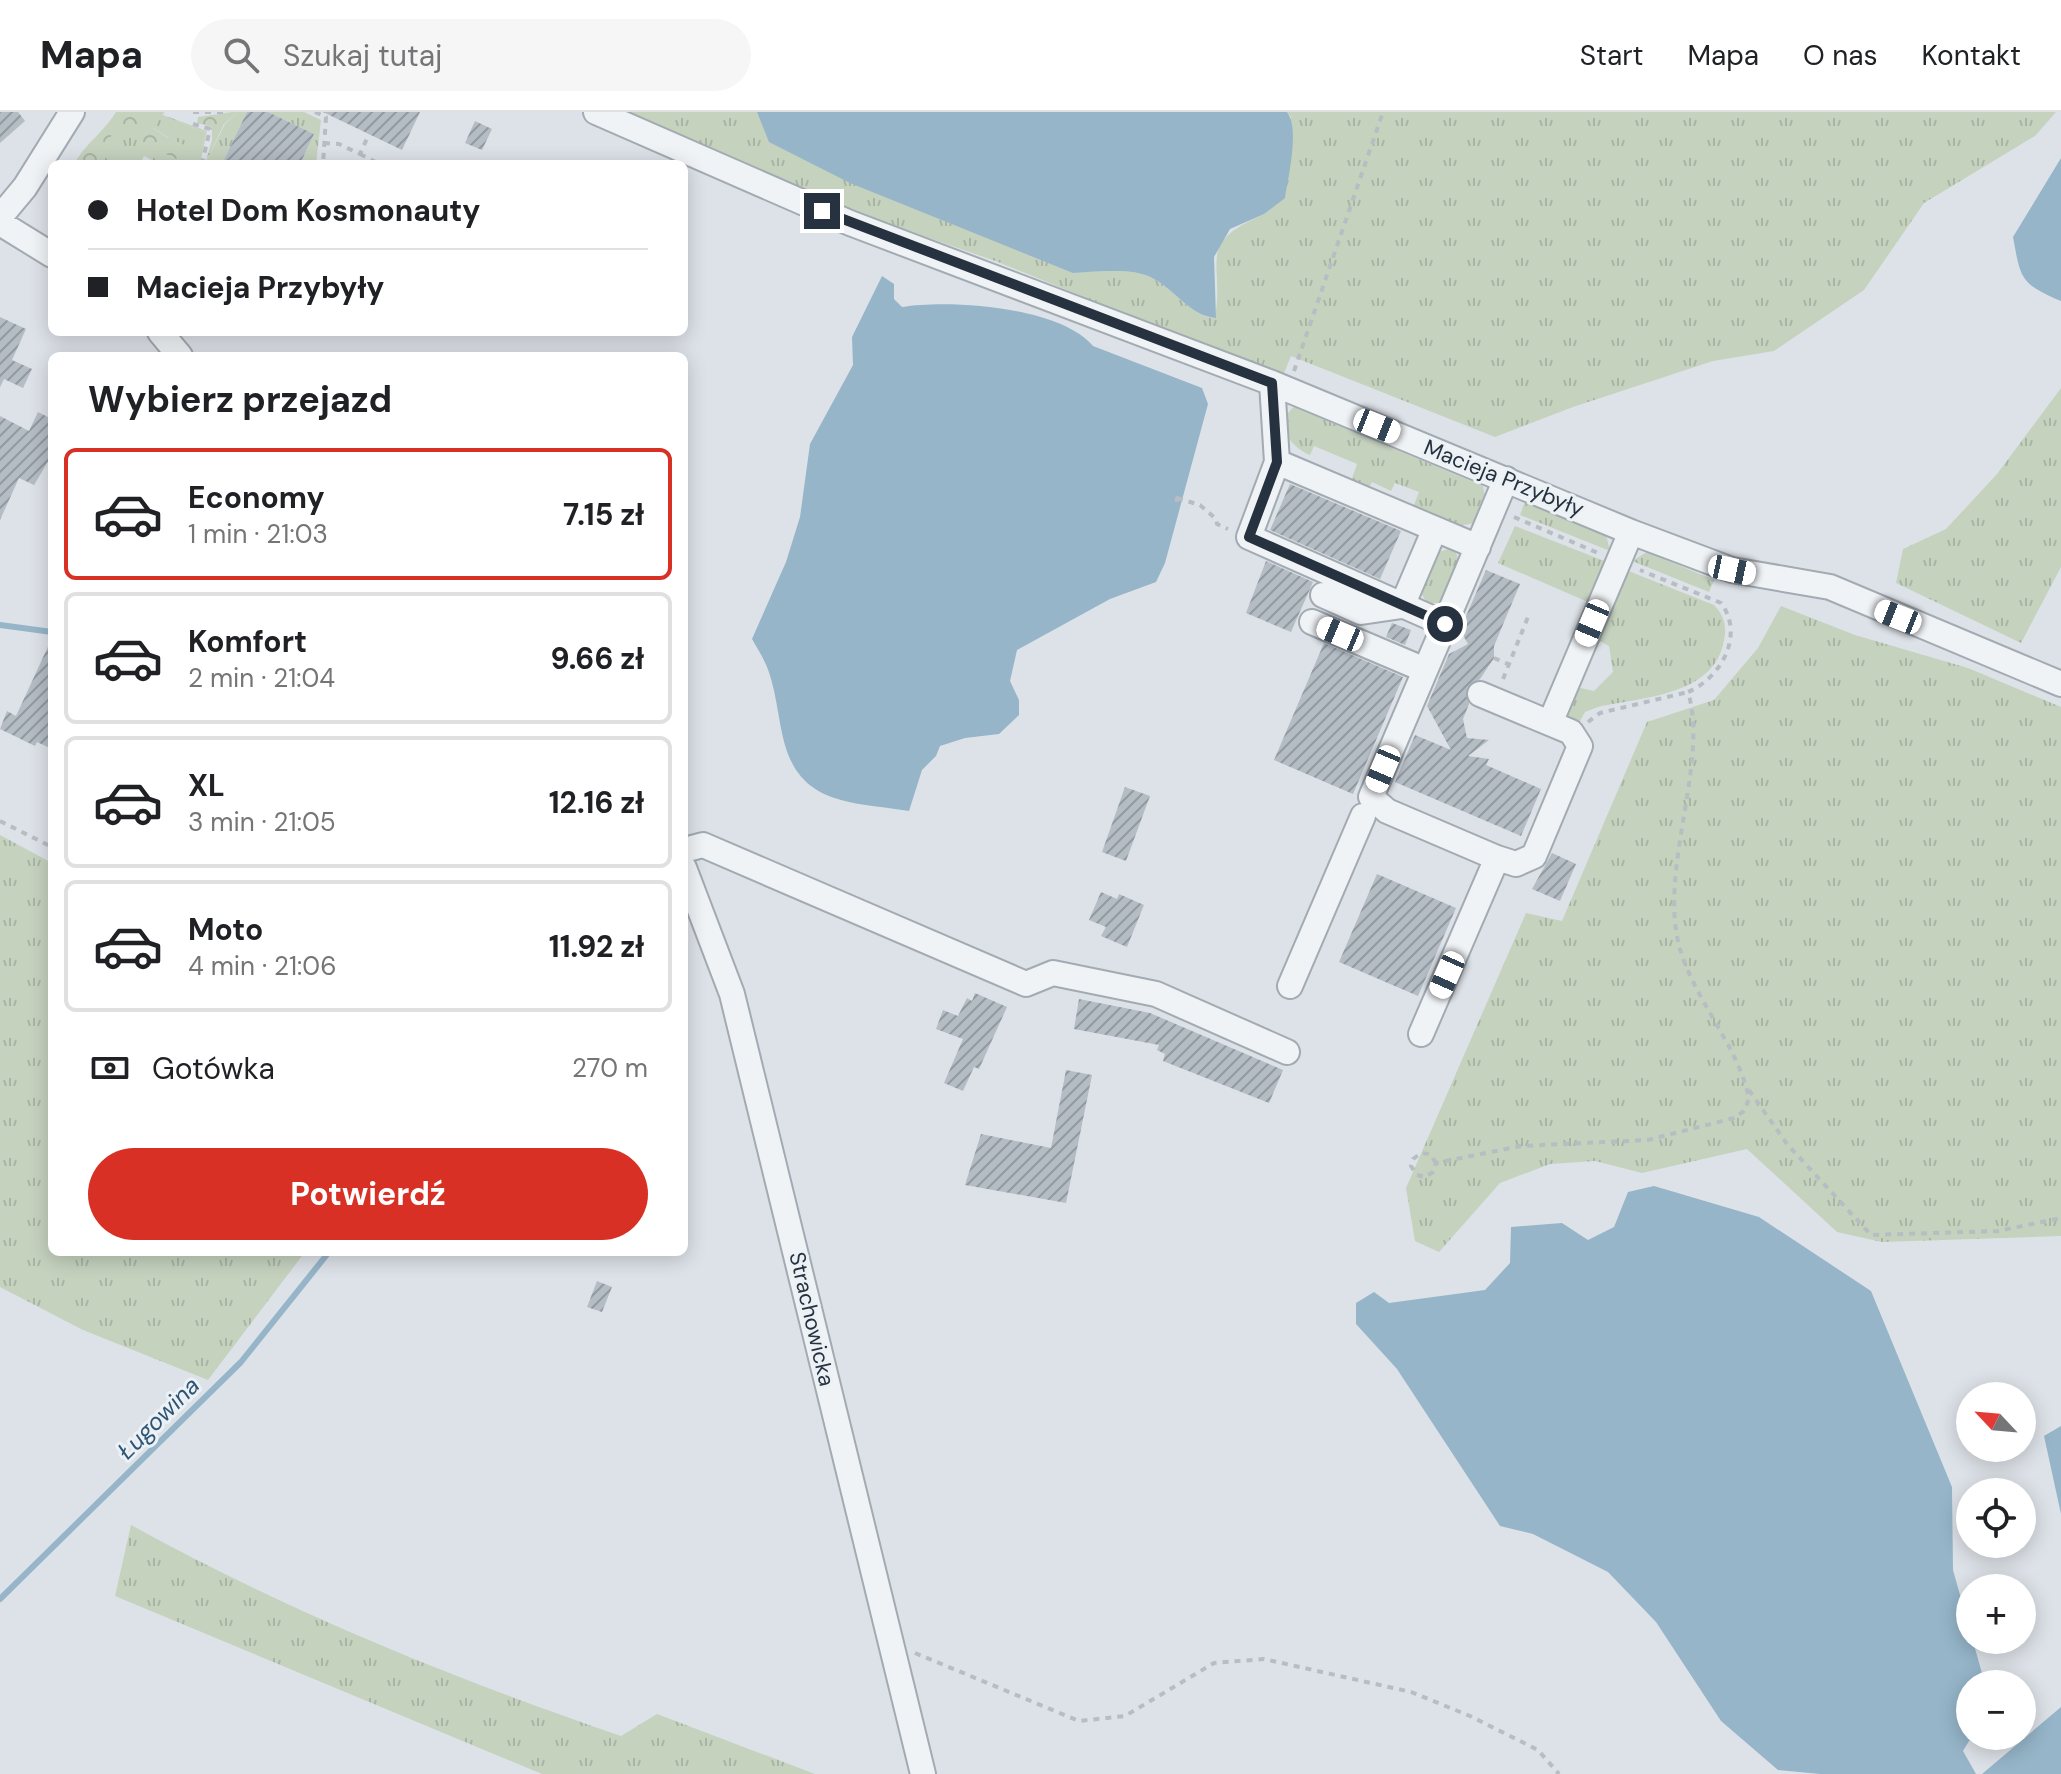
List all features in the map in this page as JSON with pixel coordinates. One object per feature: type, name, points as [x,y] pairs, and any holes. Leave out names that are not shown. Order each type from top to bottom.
[{"type":"street","points":[[48,252],[0,220],[25,187],[72,112]]},
{"type":"street","name":"Macieja Przybyły","points":[[596,112],[850,223],[1279,386],[1631,532],[1732,570],[1830,587],[2061,684]]},
{"type":"street","points":[[163,336],[177,352]]},
{"type":"street","points":[[1279,386],[1277,462],[1249,537],[1445,624]]},
{"type":"street","points":[[1277,462],[1434,531],[1478,547]]},
{"type":"street","points":[[1487,697],[1561,728],[1580,746],[1534,856],[1516,864],[1387,811],[1371,797],[1506,479]]},
{"type":"street","points":[[1402,606],[1434,531]]},
{"type":"street","points":[[1561,728],[1618,561],[1631,532]]},
{"type":"street","points":[[1323,595],[1361,612],[1402,606]]},
{"type":"street","points":[[1312,622],[1425,670]]},
{"type":"street","points":[[1290,986],[1363,816]]},
{"type":"street","points":[[688,849],[703,845],[1026,984],[1053,973],[1156,994],[1287,1052]]},
{"type":"street","points":[[1421,1034],[1497,858]]},
{"type":"street","name":"Strachowicka","points":[[688,878],[732,994],[923,1774]]},
{"type":"path","points":[[193,112],[228,112]]},
{"type":"path","points":[[315,112],[326,117],[323,160]]},
{"type":"path","points":[[1279,386],[1383,112]]},
{"type":"path","points":[[193,124],[210,129],[203,160]]},
{"type":"path","points":[[360,154],[369,134]]},
{"type":"path","points":[[324,143],[339,144],[371,160]]},
{"type":"path","points":[[1177,497],[1200,505],[1216,519]]},
{"type":"path","points":[[1494,508],[1721,603],[1730,614],[1731,637],[1722,664],[1705,685],[1600,713],[1561,728]]},
{"type":"path","points":[[1487,697],[1508,664],[1528,617]]},
{"type":"path","points":[[1494,658],[1508,664]]},
{"type":"path","points":[[1436,1163],[1521,1146],[1648,1140],[1711,1125],[1744,1111],[1749,1099],[1747,1089],[1686,967],[1676,931],[1675,883],[1693,739],[1694,713],[1688,692]]},
{"type":"path","points":[[0,821],[48,845]]},
{"type":"path","points":[[1747,1089],[1758,1099],[1787,1144],[1871,1235],[1998,1231],[2061,1218]]},
{"type":"path","points":[[1421,1153],[1430,1154],[1436,1163],[1433,1172],[1425,1177],[1417,1175],[1411,1166],[1413,1159],[1421,1153]]},
{"type":"path","points":[[891,1642],[1079,1721],[1125,1716],[1214,1663],[1264,1659],[1411,1692],[1470,1716],[1538,1750],[1559,1774]]},
{"type":"green space","points":[[116,112],[164,112],[163,115],[207,131],[201,160],[178,160],[115,129],[97,160],[77,160]],"holes":[[[162,115],[206,133],[200,152],[175,141],[172,134],[168,138],[153,128]]]},
{"type":"green space","points":[[238,112],[247,112],[224,160],[207,160],[225,124]]},
{"type":"green space","points":[[238,112],[224,124],[207,160],[212,127],[197,123],[198,117]]},
{"type":"green space","points":[[268,112],[304,112],[321,120],[316,160],[302,160],[314,134]]},
{"type":"green space","points":[[620,112],[757,112],[763,124],[1073,273],[1114,271],[1145,275],[1162,284],[1190,308],[1215,318],[1220,245],[1242,225],[1264,214],[1291,117],[1287,112],[2056,112],[2035,136],[1924,203],[1864,290],[1774,351],[1713,361],[1573,407],[1495,437],[1291,356],[1282,378],[998,262],[812,197]]},
{"type":"green space","points":[[158,116],[206,133],[200,153],[175,141],[172,135],[169,138],[152,127]]},
{"type":"green space","points":[[115,128],[178,160],[152,160],[144,156],[142,160],[97,160]]},
{"type":"green space","points":[[2061,388],[2061,567],[2021,643],[1896,583],[1903,549],[1946,529],[1997,474]]},
{"type":"green space","points":[[1294,407],[1483,486],[1485,505],[1481,516],[1473,523],[1450,524],[1412,510],[1419,492],[1395,483],[1391,491],[1372,482],[1368,490],[1351,481],[1357,464],[1314,446],[1310,455],[1291,441],[1284,428],[1288,414]]},
{"type":"green space","points":[[1525,501],[1606,534],[1610,551],[1520,515]]},
{"type":"green space","points":[[1515,526],[1607,562],[1588,602],[1498,563]]},
{"type":"green space","points":[[1448,549],[1456,553],[1460,564],[1442,603],[1427,603],[1420,591],[1436,553]]},
{"type":"green space","points":[[1647,552],[1714,580],[1709,592],[1632,561]]},
{"type":"green space","points":[[1626,570],[1714,605],[1725,626],[1718,659],[1707,673],[1674,691],[1598,707],[1585,712],[1580,721],[1564,716],[1576,687],[1594,691],[1613,672],[1609,646],[1596,639]]},
{"type":"green space","points":[[1781,606],[1855,635],[1968,668],[2061,707],[2061,1236],[1882,1242],[1837,1232],[1747,1149],[1642,1173],[1595,1161],[1550,1164],[1500,1183],[1439,1252],[1415,1241],[1406,1188],[1526,913],[1562,921],[1647,722],[1714,700],[1758,648]]},
{"type":"green space","points":[[0,835],[48,861],[48,1256],[302,1256],[208,1380],[83,1330],[0,1287]]},
{"type":"green space","points":[[131,1525],[250,1586],[371,1641],[558,1714],[621,1736],[657,1714],[815,1774],[542,1774],[115,1596]]},
{"type":"water","points":[[757,112],[1287,112],[1291,119],[1293,141],[1285,198],[1264,214],[1230,229],[1214,257],[1216,318],[1190,308],[1162,284],[1146,275],[1115,271],[1073,273],[850,183],[769,142]]},
{"type":"water","points":[[2061,158],[2061,301],[2037,289],[2025,278],[2018,263],[2013,237]]},
{"type":"water","points":[[882,276],[894,284],[894,299],[902,307],[948,304],[1031,314],[1056,322],[1093,346],[1202,388],[1208,404],[1165,563],[1156,582],[1110,599],[1017,650],[1010,681],[1019,700],[1019,715],[999,734],[965,738],[940,746],[936,756],[922,770],[909,811],[841,800],[819,791],[803,778],[785,746],[767,667],[752,639],[786,562],[800,517],[810,444],[853,365],[852,337]]},
{"type":"water","points":[[1654,1186],[1759,1217],[1871,1291],[1952,1487],[1956,1654],[1977,1654],[1981,1670],[1956,1670],[1956,1750],[1964,1750],[1976,1774],[1820,1774],[1778,1770],[1721,1721],[1656,1622],[1608,1572],[1533,1534],[1500,1526],[1397,1369],[1356,1324],[1356,1303],[1374,1292],[1389,1303],[1485,1290],[1510,1263],[1511,1227],[1562,1223],[1588,1240],[1614,1227],[1628,1192]]},
{"type":"water","points":[[2061,1426],[2061,1514],[2044,1436]]},
{"type":"water","points":[[2061,1707],[2061,1774],[1982,1774],[2010,1750],[2036,1750],[2036,1728]]},
{"type":"building","points":[[0,112],[18,112],[25,121],[0,143]]},
{"type":"building","points":[[247,112],[268,112],[314,134],[302,160],[224,160]]},
{"type":"building","points":[[323,112],[420,112],[402,150]]},
{"type":"building","points":[[475,121],[492,129],[482,150],[465,143]]},
{"type":"building","points":[[0,317],[26,329],[12,360],[32,369],[23,388],[4,379],[0,387]]},
{"type":"building","points":[[38,412],[48,417],[48,462],[34,485],[19,478],[0,520],[0,416],[29,431]]},
{"type":"building","points":[[1290,484],[1401,531],[1380,579],[1270,530]]},
{"type":"building","points":[[1266,561],[1313,582],[1291,632],[1246,613]]},
{"type":"building","points":[[1486,570],[1520,584],[1494,646],[1494,658],[1480,679],[1467,688],[1469,704],[1463,719],[1467,738],[1489,740],[1468,756],[1489,759],[1486,765],[1541,789],[1521,836],[1395,782],[1415,735],[1451,750],[1427,706],[1449,654],[1468,644],[1460,630]]},
{"type":"building","points":[[1392,623],[1411,630],[1405,645],[1386,637]]},
{"type":"building","points":[[1324,643],[1403,677],[1353,794],[1274,760]]},
{"type":"building","points":[[48,647],[48,747],[37,742],[35,746],[0,729],[7,711],[16,716]]},
{"type":"building","points":[[1125,787],[1150,796],[1126,861],[1102,852]]},
{"type":"building","points":[[1552,853],[1576,864],[1560,901],[1532,889]]},
{"type":"building","points":[[1377,874],[1456,908],[1418,996],[1339,962]]},
{"type":"building","points":[[1101,892],[1117,899],[1119,894],[1144,905],[1127,947],[1101,936],[1106,927],[1089,920]]},
{"type":"building","points":[[975,993],[1007,1007],[979,1069],[974,1067],[963,1091],[944,1083],[963,1039],[936,1029],[943,1010],[958,1016],[967,998],[972,1001]]},
{"type":"building","points":[[1079,999],[1150,1013],[1283,1070],[1269,1103],[1163,1061],[1165,1054],[1157,1050],[1159,1045],[1074,1029]]},
{"type":"building","points":[[1066,1070],[1092,1075],[1066,1203],[965,1185],[981,1134],[1051,1148]]},
{"type":"building","points":[[597,1281],[612,1287],[602,1312],[587,1307]]},
{"type":"waterway","name":"Ługowina","points":[[0,625],[48,631]]},
{"type":"waterway","name":"Ługowina","points":[[0,1599],[241,1362],[326,1256]]},
{"type":"route","points":[[822,211],[1272,383],[1277,462],[1249,537],[1445,624]]}]
